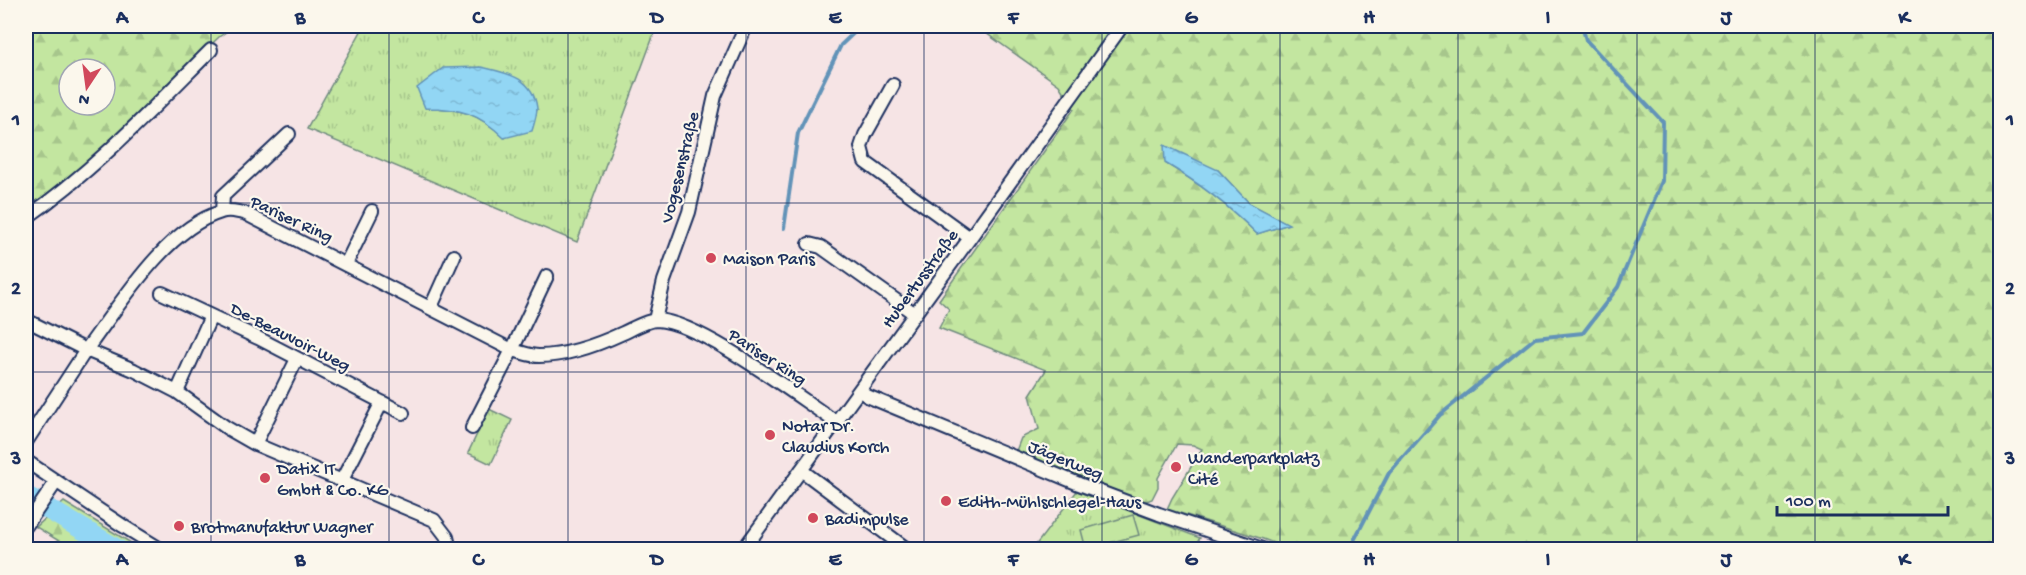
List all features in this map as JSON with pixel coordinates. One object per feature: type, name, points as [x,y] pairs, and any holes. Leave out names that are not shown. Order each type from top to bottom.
[{"type":"street","name":"Vogesenstraße","points":[[655,320],[664,281],[689,212],[715,96],[746,26]]},
{"type":"street","name":"Hubertusstraße","points":[[743,549],[1122,26]]},
{"type":"street","points":[[26,218],[56,197],[111,151],[211,50]]},
{"type":"street","points":[[893,85],[865,135],[861,147],[865,162],[970,238]]},
{"type":"street","points":[[222,211],[223,196],[289,134]]},
{"type":"street","name":"Pariser Ring","points":[[26,441],[86,350],[141,277],[178,236],[222,211],[244,213],[512,350],[537,356],[566,354],[655,320],[693,330],[742,359],[836,422]]},
{"type":"street","points":[[346,264],[372,211]]},
{"type":"street","points":[[809,244],[821,247],[915,314]]},
{"type":"street","points":[[431,307],[454,256]]},
{"type":"street","points":[[472,428],[547,276]]},
{"type":"street","name":"De-Beauvoir-Weg","points":[[162,293],[403,413]]},
{"type":"street","points":[[177,392],[211,316]]},
{"type":"street","points":[[26,320],[177,392],[227,428],[255,444],[434,520],[447,537],[450,549]]},
{"type":"street","points":[[255,444],[297,359]]},
{"type":"street","name":"Jägerweg","points":[[860,390],[867,396],[1006,454],[1159,514],[1265,549]]},
{"type":"street","points":[[342,480],[382,402]]},
{"type":"street","points":[[26,461],[56,483],[162,549]]},
{"type":"street","points":[[801,470],[908,549]]},
{"type":"street","points":[[26,526],[56,483]]},
{"type":"green space","points":[[26,26],[234,26],[219,37],[104,148],[60,186],[26,208]]},
{"type":"green space","points":[[364,26],[657,26],[577,242],[307,129]],"holes":[[[425,108],[537,110],[505,138],[486,123],[468,114],[448,109]]]},
{"type":"green space","points":[[976,26],[2000,26],[2000,549],[1289,549],[1167,509],[1202,449],[1193,445],[1177,444],[1158,478],[1158,487],[1152,499],[1144,502],[1016,451],[1021,438],[1039,429],[1030,395],[1046,370],[939,328],[949,309],[939,300],[1074,109],[1059,85]],"holes":[[[1165,163],[1218,170],[1249,203],[1288,224],[1257,234],[1214,196]]]},
{"type":"green space","points":[[489,409],[512,420],[491,464],[468,453]]},
{"type":"green space","points":[[1077,491],[1200,538],[1193,549],[1032,550]]},
{"type":"green space","points":[[64,502],[141,549],[72,549],[36,527]]},
{"type":"green space","points":[[1133,515],[1139,535],[1086,549],[1081,530]]},
{"type":"water","points":[[481,67],[509,74],[530,89],[537,108],[532,131],[504,138],[486,123],[468,114],[449,109],[425,108],[417,88],[443,68]]},
{"type":"water","points":[[1164,145],[1218,170],[1249,203],[1289,224],[1257,234],[1214,196],[1165,163]]},
{"type":"waterway","points":[[784,228],[798,133],[841,45],[861,26]]},
{"type":"waterway","points":[[1349,550],[1389,473],[1440,415],[1535,338],[1583,333],[1618,287],[1662,181],[1663,122],[1586,40],[1582,26]]},
{"type":"waterway","points":[[26,496],[118,550]]},
{"type":"place","name":"Maison Paris","points":[[711,258]]},
{"type":"place","name":"Notar Dr. Claudius Korch","points":[[770,435]]},
{"type":"place","name":"Wanderparkplatz Cité","points":[[1176,467]]},
{"type":"place","name":"Datix IT GmbH & Co. KG","points":[[265,478]]},
{"type":"place","name":"Edith-Mühlschlegel-Haus","points":[[946,501]]},
{"type":"place","name":"Badimpulse","points":[[813,518]]},
{"type":"place","name":"Brotmanufaktur Wagner","points":[[179,526]]}]
